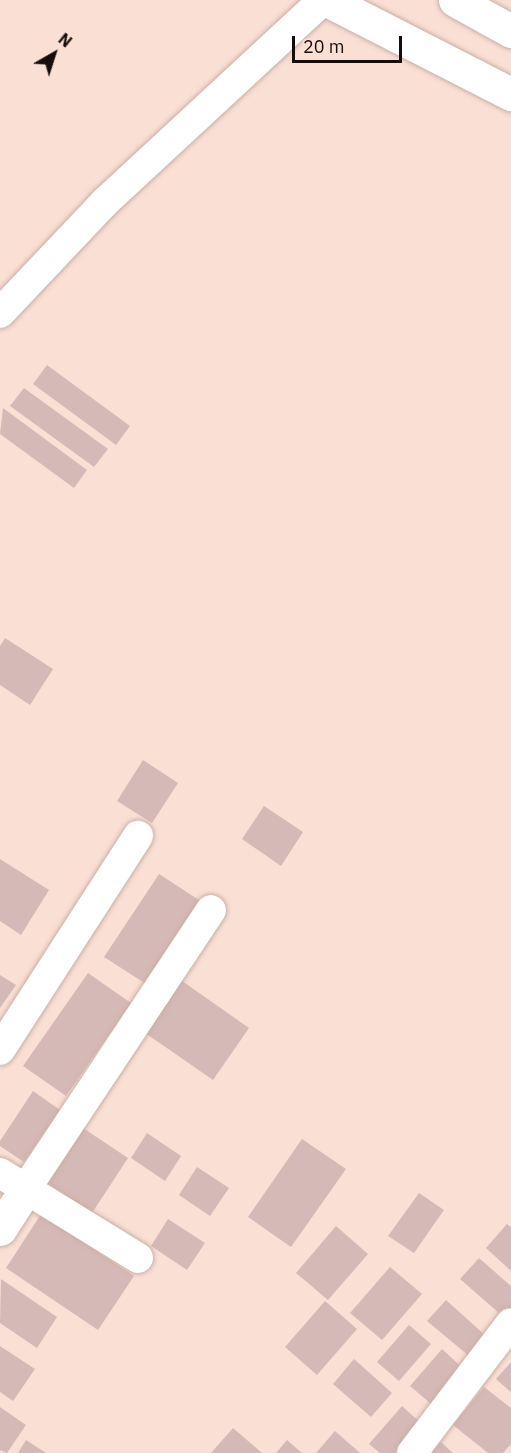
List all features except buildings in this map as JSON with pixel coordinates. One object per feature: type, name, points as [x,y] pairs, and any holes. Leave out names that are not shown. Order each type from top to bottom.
[{"type":"main road","points":[[325,0],[511,94]]},
{"type":"main road","points":[[455,0],[511,31]]},
{"type":"main road","points":[[0,1229],[12,1181]]},
{"type":"street","points":[[0,313],[105,202],[325,0]]},
{"type":"street","points":[[0,1050],[138,836]]},
{"type":"street","points":[[138,1258],[12,1181],[211,910]]},
{"type":"street","points":[[412,1453],[511,1323]]}]
